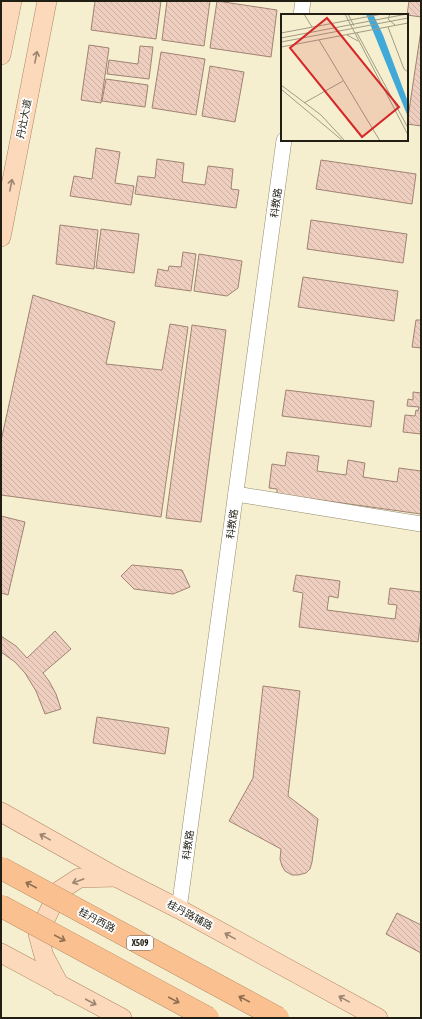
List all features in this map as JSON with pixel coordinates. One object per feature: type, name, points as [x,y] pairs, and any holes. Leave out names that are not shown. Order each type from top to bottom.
[{"type":"highway","name":"桂丹西路","points":[[1,868],[278,1018]]},
{"type":"highway","points":[[1,906],[208,1018]]},
{"type":"main road","points":[[1,55],[12,1]]},
{"type":"main road","name":"丹灶大道","points":[[1,237],[47,1]]},
{"type":"main road","name":"桂丹路辅路","points":[[2,813],[116,877],[180,909],[378,1018]]},
{"type":"main road","points":[[60,986],[44,956],[38,934],[59,890],[79,878],[116,877]]},
{"type":"main road","points":[[1,953],[122,1018]]},
{"type":"street","points":[[301,14],[303,1]]},
{"type":"street","name":"科教路","points":[[180,909],[284,141]]},
{"type":"street","points":[[236,494],[421,524]]},
{"type":"building","points":[[95,1],[161,1],[156,39],[91,30]]},
{"type":"building","points":[[167,1],[210,1],[204,46],[162,40]]},
{"type":"building","points":[[217,1],[277,10],[271,57],[210,48]]},
{"type":"building","points":[[409,1],[421,1],[421,17],[407,14]]},
{"type":"building","points":[[421,30],[421,126],[408,124]]},
{"type":"building","points":[[89,45],[109,48],[101,103],[81,100]]},
{"type":"building","points":[[140,46],[153,47],[149,79],[107,74],[109,60],[138,64]]},
{"type":"building","points":[[161,52],[205,59],[196,115],[152,108]]},
{"type":"building","points":[[210,66],[244,72],[235,122],[202,116]]},
{"type":"building","points":[[106,79],[148,85],[145,107],[102,101]]},
{"type":"building","points":[[96,148],[120,152],[115,183],[134,186],[131,205],[70,196],[74,176],[92,179]]},
{"type":"building","points":[[157,159],[184,163],[182,182],[205,185],[208,166],[233,169],[231,189],[239,190],[236,208],[135,194],[138,176],[155,178]]},
{"type":"building","points":[[321,160],[416,174],[412,204],[316,189]]},
{"type":"building","points":[[311,220],[407,234],[403,263],[307,249]]},
{"type":"building","points":[[60,225],[98,230],[94,269],[56,264]]},
{"type":"building","points":[[101,229],[139,234],[134,273],[96,268]]},
{"type":"building","points":[[183,252],[196,254],[191,291],[155,286],[158,269],[168,271],[169,266],[181,267]]},
{"type":"building","points":[[199,254],[242,261],[238,288],[227,296],[194,291]]},
{"type":"building","points":[[303,277],[398,291],[394,321],[298,307]]},
{"type":"building","points":[[33,295],[115,322],[106,364],[162,370],[170,324],[188,327],[161,517],[1,495],[1,441]]},
{"type":"building","points":[[416,320],[421,320],[421,348],[412,347]]},
{"type":"building","points":[[192,325],[226,330],[201,522],[166,518]]},
{"type":"building","points":[[286,390],[374,401],[371,427],[282,416]]},
{"type":"building","points":[[413,392],[421,393],[421,434],[403,432],[405,415],[415,416],[416,410],[418,411],[419,407],[407,406],[408,399],[413,400]]},
{"type":"building","points":[[287,452],[319,456],[317,471],[346,475],[348,460],[365,463],[363,477],[397,482],[399,468],[421,471],[421,514],[277,494],[277,489],[269,488],[272,464],[285,466]]},
{"type":"building","points":[[1,516],[25,522],[8,595],[1,593]]},
{"type":"building","points":[[132,565],[182,570],[190,587],[173,594],[134,589],[121,576]]},
{"type":"building","points":[[296,575],[340,581],[338,598],[329,596],[327,610],[395,619],[397,605],[388,604],[390,588],[421,592],[421,619],[418,642],[299,627],[303,593],[293,591]]},
{"type":"building","points":[[55,631],[71,649],[43,673],[56,694],[61,709],[45,714],[36,691],[25,673],[15,662],[1,652],[1,636],[16,646],[27,658]]},
{"type":"building","points":[[263,686],[300,691],[288,796],[318,819],[310,869],[306,873],[298,875],[292,875],[285,871],[280,859],[281,849],[229,821],[253,778]]},
{"type":"building","points":[[97,717],[169,728],[165,754],[93,743]]},
{"type":"building","points":[[397,913],[421,925],[421,953],[386,934]]}]
